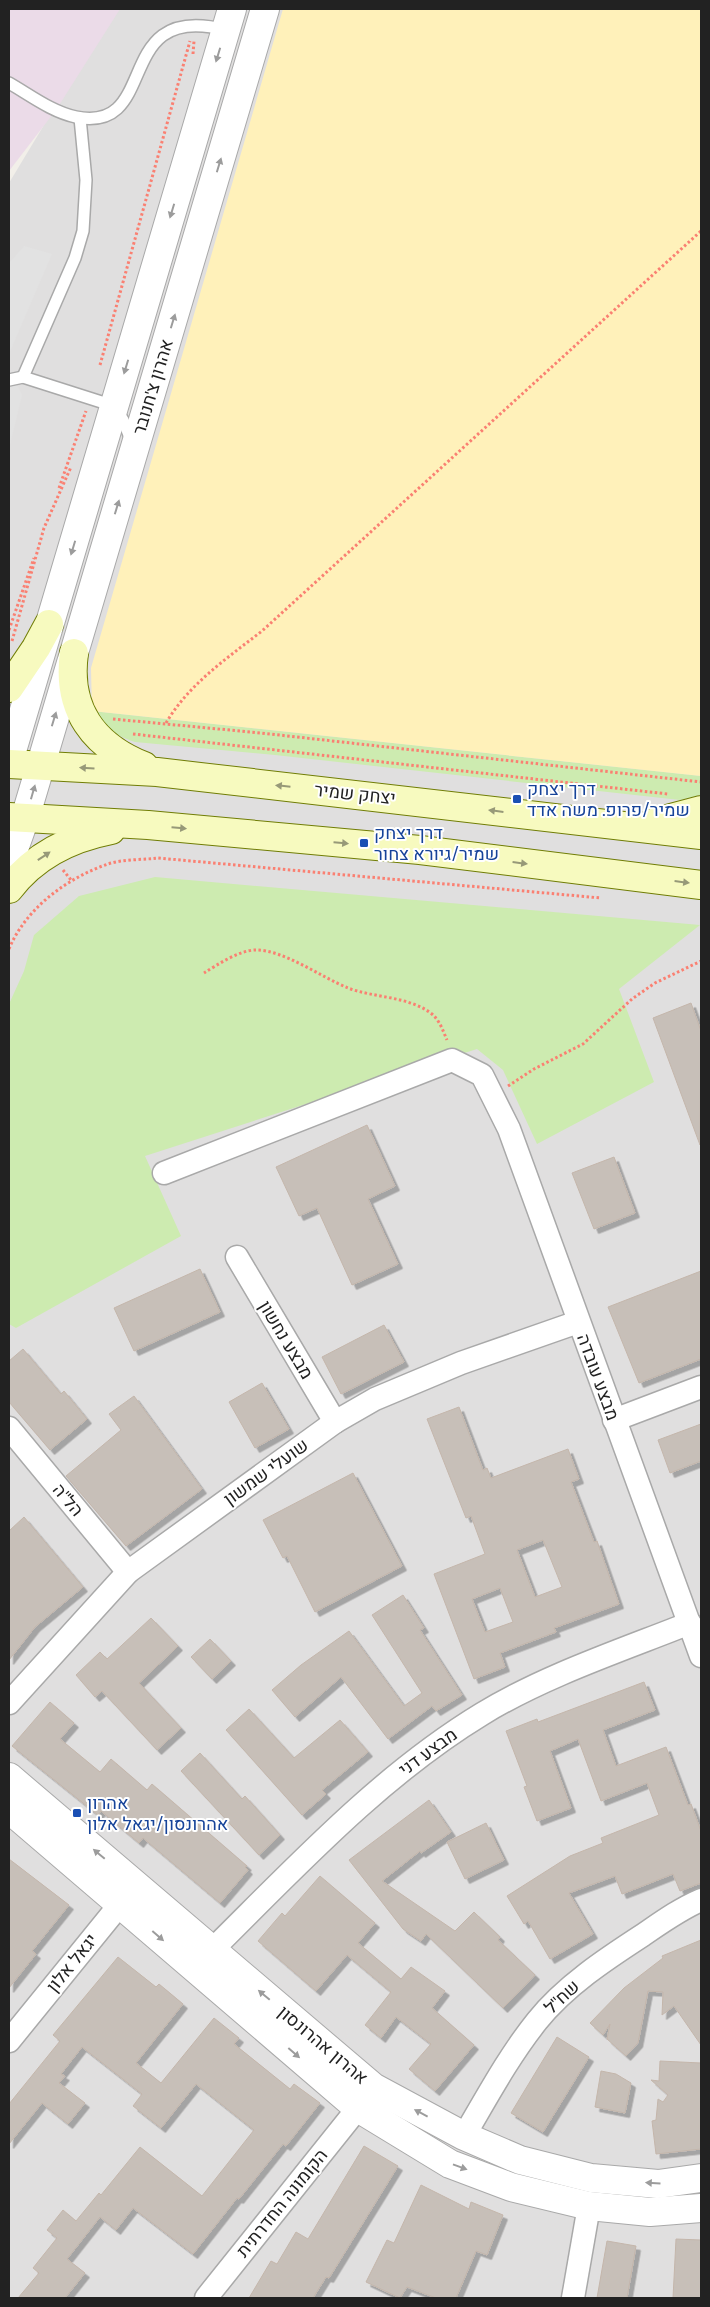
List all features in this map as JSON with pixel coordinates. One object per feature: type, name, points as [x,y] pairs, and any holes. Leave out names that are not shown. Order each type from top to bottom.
[{"type":"main road","points":[[9,688],[36,648],[49,624]]},
{"type":"main road","points":[[74,653],[75,689],[78,704],[93,734],[107,747],[127,759],[157,772]]},
{"type":"main road","name":"יצחק שמיר","points":[[9,763],[157,772],[701,835]]},
{"type":"main road","points":[[627,827],[675,818],[701,810]]},
{"type":"main road","points":[[17,817],[148,825],[420,850],[701,885]]},
{"type":"main road","points":[[9,890],[33,864],[67,844],[98,833],[148,825]]},
{"type":"street","name":"אהרון צ'חנובר","points":[[9,863],[17,817],[41,766],[265,9]]},
{"type":"street","name":"אהרון צ'חנובר","points":[[9,763],[49,624],[102,403],[229,19]]},
{"type":"street","name":"מבצע עובדה","points":[[452,1060],[482,1075],[509,1130],[701,1656]]},
{"type":"street","points":[[164,1173],[452,1060]]},
{"type":"street","name":"מבצע נחשון","points":[[237,1258],[334,1422]]},
{"type":"street","name":"שועלי שמשון","points":[[9,1703],[128,1572],[334,1422],[383,1395],[461,1363],[578,1322]]},
{"type":"street","points":[[614,1420],[701,1387]]},
{"type":"street","name":"הל\"ה","points":[[9,1428],[128,1572]]},
{"type":"street","name":"מבצע דני","points":[[212,1950],[306,1858],[409,1763],[483,1713],[544,1682],[690,1623]]},
{"type":"street","name":"אהרון אהרונסון","points":[[9,1777],[128,1895],[358,2108],[450,2164],[511,2187],[589,2206],[650,2212],[701,2208]]},
{"type":"street","name":"אהרון אהרונסון","points":[[9,1808],[128,1895],[212,1950],[373,2087],[464,2136],[520,2160],[591,2178],[658,2184],[701,2178]]},
{"type":"street","name":"יגאל אלון","points":[[9,2041],[128,1895]]},
{"type":"street","name":"שח\"ל","points":[[464,2136],[515,2051],[538,2019],[604,1960],[684,1908],[701,1900]]},
{"type":"street","name":"הקומונה החדרתית","points":[[206,2298],[358,2108]]},
{"type":"street","points":[[573,2298],[589,2206]]},
{"type":"lane","points":[[9,83],[56,110],[80,118],[104,117],[115,111],[130,91],[146,50],[154,38],[164,30],[174,24],[229,19]]},
{"type":"lane","points":[[23,377],[75,258],[83,231],[86,180],[80,118]]},
{"type":"lane","points":[[9,380],[23,377],[102,403],[130,436],[134,452]]},
{"type":"path","points":[[9,630],[102,403],[195,22]]},
{"type":"path","points":[[166,724],[185,695],[211,671],[262,631],[701,231]]},
{"type":"path","points":[[85,721],[108,719],[166,724],[701,782]]},
{"type":"path","points":[[129,733],[672,794]]},
{"type":"path","points":[[9,949],[38,907],[71,880],[110,864],[158,858],[602,898]]},
{"type":"path","points":[[204,973],[226,959],[255,950],[283,956],[349,988],[416,1006],[432,1014],[439,1022],[452,1060]]},
{"type":"path","points":[[494,1098],[534,1069],[583,1044],[632,999],[655,984],[701,961]]},
{"type":"shaded area","points":[[9,9],[120,9],[56,110],[9,171]]},
{"type":"shaded area","points":[[114,9],[701,9],[701,2298],[9,2298],[9,183]]},
{"type":"shaded area","points":[[24,246],[52,254],[9,354],[9,263]]},
{"type":"shaded area","points":[[9,369],[22,395],[9,449]]},
{"type":"green space","points":[[92,711],[701,776],[701,795],[680,800],[275,755],[135,742],[121,737],[111,730]]},
{"type":"green space","points":[[155,877],[700,925],[619,989],[654,1082],[537,1144],[503,1070],[477,1049],[145,1156],[181,1236],[16,1328],[9,1324],[9,1004],[24,971],[34,935],[79,896]]},
{"type":"sand","points":[[283,9],[701,9],[701,776],[92,711],[91,668]]},
{"type":"building","points":[[691,1003],[701,1031],[700,1145],[653,1018]]},
{"type":"building","points":[[367,1125],[395,1186],[368,1199],[398,1264],[352,1285],[317,1208],[299,1216],[276,1167]]},
{"type":"building","points":[[614,1157],[635,1213],[594,1229],[572,1173]]},
{"type":"building","points":[[200,1269],[220,1312],[134,1351],[114,1308]]},
{"type":"building","points":[[701,1271],[701,1359],[639,1383],[608,1307]]},
{"type":"building","points":[[384,1325],[404,1362],[341,1394],[322,1357]]},
{"type":"building","points":[[23,1349],[61,1394],[64,1391],[87,1419],[50,1450],[9,1402],[9,1361]]},
{"type":"building","points":[[262,1383],[289,1429],[255,1448],[229,1402]]},
{"type":"building","points":[[134,1396],[202,1489],[126,1546],[66,1476],[121,1430],[109,1414]]},
{"type":"building","points":[[459,1407],[483,1470],[487,1468],[491,1478],[568,1449],[579,1479],[571,1482],[594,1542],[597,1541],[619,1604],[554,1628],[556,1632],[500,1653],[505,1667],[474,1679],[434,1574],[485,1554],[471,1516],[466,1518],[427,1419]],"holes":[[[543,1540],[562,1587],[535,1597],[517,1550]],[[500,1588],[513,1622],[485,1632],[472,1599]]]},
{"type":"building","points":[[701,1424],[701,1461],[670,1473],[658,1440]]},
{"type":"building","points":[[353,1473],[402,1566],[315,1612],[287,1556],[283,1558],[263,1520]]},
{"type":"building","points":[[24,1517],[83,1587],[35,1627],[9,1660],[9,1531]]},
{"type":"building","points":[[403,1595],[424,1628],[420,1630],[462,1695],[436,1711],[432,1706],[388,1739],[341,1677],[295,1717],[272,1690],[301,1665],[349,1631],[404,1706],[422,1693],[372,1615]]},
{"type":"building","points":[[151,1618],[178,1646],[139,1683],[181,1728],[157,1750],[102,1691],[95,1697],[76,1675],[100,1652],[107,1659]]},
{"type":"building","points":[[210,1639],[231,1661],[212,1679],[191,1657]]},
{"type":"building","points":[[644,1682],[655,1710],[603,1730],[616,1766],[666,1747],[688,1805],[691,1804],[701,1831],[701,1883],[680,1891],[673,1874],[622,1894],[615,1876],[569,1893],[593,1934],[550,1959],[528,1921],[524,1924],[507,1896],[570,1856],[603,1843],[601,1838],[659,1815],[647,1783],[601,1801],[578,1739],[550,1751],[571,1808],[537,1821],[524,1787],[527,1786],[506,1731],[537,1719],[538,1722]]},
{"type":"building","points":[[50,1702],[74,1723],[60,1739],[100,1772],[111,1759],[147,1790],[152,1784],[247,1866],[245,1867],[248,1870],[220,1903],[143,1838],[139,1843],[101,1811],[98,1815],[12,1746]]},
{"type":"building","points":[[249,1709],[294,1758],[340,1720],[368,1752],[322,1790],[326,1794],[302,1815],[226,1730]]},
{"type":"building","points":[[200,1753],[242,1799],[245,1796],[280,1835],[259,1855],[181,1771]]},
{"type":"building","points":[[429,1800],[451,1832],[421,1853],[420,1851],[382,1881],[455,1931],[474,1912],[500,1937],[498,1940],[535,1975],[503,2008],[426,1934],[421,1941],[403,1929],[349,1860]]},
{"type":"building","points":[[486,1823],[504,1860],[465,1879],[447,1842]]},
{"type":"building","points":[[9,1859],[69,1905],[32,1951],[36,1954],[9,1988]]},
{"type":"building","points":[[320,1876],[375,1923],[358,1943],[401,1979],[411,1967],[445,1991],[432,2008],[474,2045],[435,2091],[409,2069],[431,2044],[396,2017],[381,2038],[365,2025],[391,1992],[347,1955],[316,1991],[258,1941],[282,1913],[285,1916]]},
{"type":"building","points":[[701,1940],[701,2045],[674,2006],[662,2015],[663,1992],[648,1991],[638,2043],[626,2056],[607,2039],[610,2024],[603,2035],[590,2023],[624,1988],[663,1958],[662,1956]]},
{"type":"building","points":[[118,1957],[156,1987],[159,1984],[183,2004],[136,2063],[161,2083],[214,2018],[239,2038],[234,2044],[290,2089],[294,2084],[320,2103],[286,2146],[283,2144],[239,2199],[237,2198],[193,2254],[133,2208],[116,2230],[100,2217],[67,2259],[85,2273],[65,2298],[18,2298],[39,2273],[33,2268],[57,2238],[47,2230],[63,2210],[76,2221],[99,2193],[101,2195],[140,2147],[202,2196],[254,2130],[196,2084],[161,2128],[133,2106],[142,2094],[82,2047],[61,2074],[65,2076],[59,2083],[85,2103],[68,2124],[42,2103],[9,2144],[9,2104],[60,2041],[53,2035]]},
{"type":"building","points":[[557,2037],[589,2057],[543,2132],[511,2113]]},
{"type":"building","points":[[660,2061],[701,2063],[701,2149],[656,2154],[652,2121],[656,2120],[658,2099],[663,2102],[668,2095],[651,2080],[659,2081]]},
{"type":"building","points":[[601,2071],[616,2074],[631,2083],[625,2113],[595,2107]]},
{"type":"building","points":[[364,2146],[398,2166],[329,2278],[326,2277],[313,2298],[249,2298],[271,2261],[277,2264],[296,2232],[308,2239]]},
{"type":"building","points":[[421,2185],[469,2209],[471,2202],[503,2215],[487,2255],[476,2251],[456,2298],[436,2298],[407,2287],[400,2298],[366,2282],[387,2240],[394,2243]]},
{"type":"building","points":[[676,2239],[701,2240],[701,2298],[673,2298]]},
{"type":"building","points":[[607,2241],[636,2246],[627,2298],[597,2298]]},
{"type":"place","name":"דרך יצחק שמיר/פרופ. משה אדד","points":[[517,799]]},
{"type":"place","name":"דרך יצחק שמיר/גיורא צחור","points":[[364,843]]},
{"type":"place","name":"אהרון אהרונסון/יגאל אלון","points":[[77,1813]]}]
